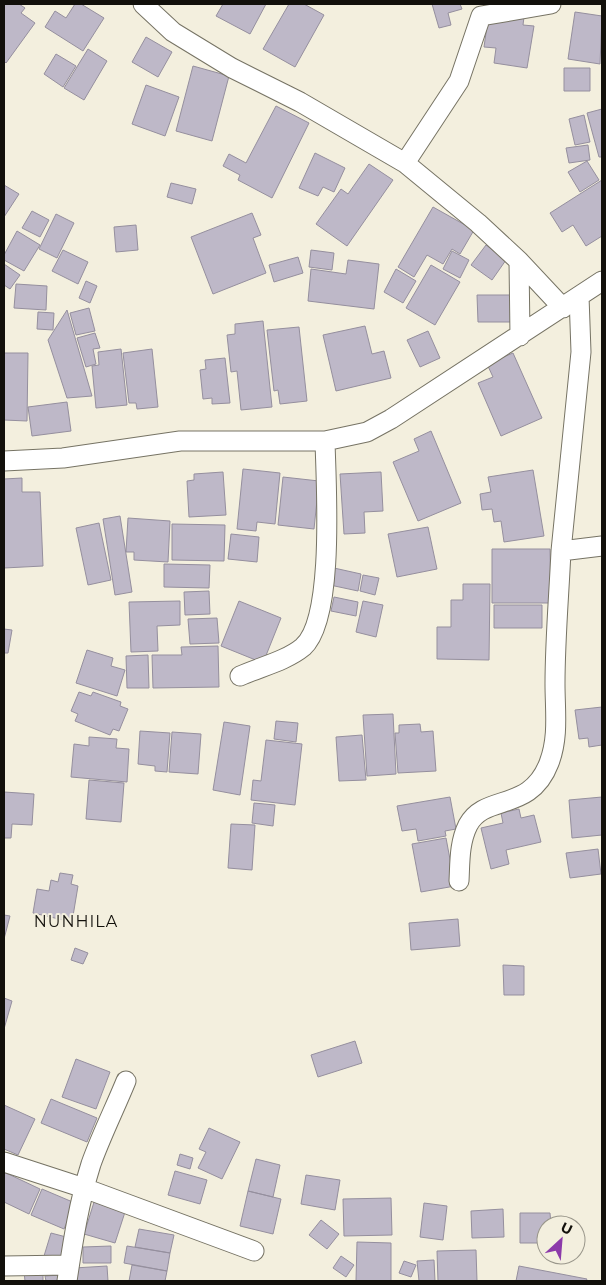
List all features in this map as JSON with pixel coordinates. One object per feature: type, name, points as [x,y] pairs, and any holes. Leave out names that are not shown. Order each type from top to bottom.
[{"type":"street","points":[[143,4],[173,32],[232,68],[300,102],[405,164],[478,223],[519,261],[563,308]]},
{"type":"street","points":[[405,164],[458,81],[481,16],[551,4]]},
{"type":"street","points":[[519,261],[520,336]]},
{"type":"street","points":[[4,461],[63,458],[180,441],[325,441],[367,432],[391,419],[602,281]]},
{"type":"street","points":[[459,881],[460,852],[468,825],[476,815],[486,809],[520,797],[538,785],[549,764],[554,747],[557,722],[555,684],[561,551],[581,352],[579,296]]},
{"type":"street","points":[[240,676],[292,654],[304,646],[318,622],[323,589],[327,508],[325,441]]},
{"type":"street","points":[[561,551],[602,546]]},
{"type":"street","points":[[4,1266],[68,1273],[75,1226],[84,1188],[92,1162],[126,1081]]},
{"type":"street","points":[[4,1162],[84,1188],[254,1251]]},
{"type":"building","points":[[4,4],[19,4],[25,8],[21,13],[35,23],[6,63],[4,61]]},
{"type":"building","points":[[75,4],[81,4],[104,18],[83,51],[45,27],[55,11],[66,18]]},
{"type":"building","points":[[223,4],[266,4],[250,34],[216,16]]},
{"type":"building","points":[[289,4],[304,4],[324,15],[295,67],[263,49]]},
{"type":"building","points":[[432,4],[460,4],[462,9],[448,13],[451,25],[439,28]]},
{"type":"building","points":[[575,12],[602,16],[600,64],[568,59]]},
{"type":"building","points":[[504,14],[524,17],[523,25],[534,26],[527,68],[494,63],[496,48],[484,47],[488,19],[503,22]]},
{"type":"building","points":[[146,37],[172,52],[158,77],[132,62]]},
{"type":"building","points":[[88,49],[107,61],[84,100],[64,88]]},
{"type":"building","points":[[56,54],[76,66],[63,87],[44,74]]},
{"type":"building","points":[[193,66],[229,76],[212,141],[176,131]]},
{"type":"building","points":[[564,68],[590,68],[590,91],[564,91]]},
{"type":"building","points":[[146,85],[179,97],[165,136],[132,124]]},
{"type":"building","points":[[276,106],[309,123],[272,198],[238,180],[240,175],[223,166],[229,154],[246,163]]},
{"type":"building","points":[[602,109],[602,157],[599,157],[587,113]]},
{"type":"building","points":[[584,115],[590,142],[575,145],[569,119]]},
{"type":"building","points":[[588,145],[590,160],[569,163],[566,148]]},
{"type":"building","points":[[315,153],[345,168],[334,192],[323,187],[318,196],[299,188]]},
{"type":"building","points":[[587,161],[599,180],[580,192],[568,172]]},
{"type":"building","points":[[369,164],[393,180],[347,246],[316,224],[341,189],[348,194]]},
{"type":"building","points":[[602,180],[602,236],[586,246],[573,225],[562,232],[550,213]]},
{"type":"building","points":[[171,183],[196,189],[192,204],[167,197]]},
{"type":"building","points":[[4,185],[19,194],[4,217]]},
{"type":"building","points":[[433,207],[474,230],[460,254],[452,249],[443,264],[427,255],[414,277],[398,267]]},
{"type":"building","points":[[32,211],[49,220],[40,237],[22,228]]},
{"type":"building","points":[[252,213],[261,235],[253,238],[266,273],[213,294],[191,237]]},
{"type":"building","points":[[56,214],[74,223],[57,258],[39,249]]},
{"type":"building","points":[[136,225],[138,250],[116,252],[114,227]]},
{"type":"building","points":[[17,231],[40,245],[24,271],[4,260],[4,255]]},
{"type":"building","points":[[486,245],[506,260],[492,280],[471,265]]},
{"type":"building","points":[[63,250],[88,262],[78,284],[52,271]]},
{"type":"building","points":[[311,250],[334,253],[332,270],[309,267]]},
{"type":"building","points":[[452,251],[469,260],[460,278],[443,269]]},
{"type":"building","points":[[298,257],[303,273],[274,282],[269,265]]},
{"type":"building","points":[[348,260],[379,264],[374,309],[308,301],[311,269],[346,274]]},
{"type":"building","points":[[4,264],[20,275],[10,289],[4,285]]},
{"type":"building","points":[[431,265],[460,282],[435,325],[406,308]]},
{"type":"building","points":[[396,269],[416,281],[403,303],[384,292]]},
{"type":"building","points":[[86,281],[97,286],[90,303],[79,298]]},
{"type":"building","points":[[16,284],[47,286],[46,310],[14,308]]},
{"type":"building","points":[[477,295],[516,295],[517,322],[478,322]]},
{"type":"building","points":[[89,308],[95,331],[76,335],[70,313]]},
{"type":"building","points":[[67,310],[92,396],[67,398],[48,340]]},
{"type":"building","points":[[38,312],[54,313],[53,330],[37,329]]},
{"type":"building","points":[[263,321],[272,407],[241,410],[237,371],[231,372],[227,335],[235,334],[235,324]]},
{"type":"building","points":[[365,326],[372,354],[384,351],[391,378],[336,391],[323,335]]},
{"type":"building","points":[[299,327],[307,401],[280,404],[278,390],[274,391],[267,330]]},
{"type":"building","points":[[428,331],[440,358],[420,367],[407,340]]},
{"type":"building","points":[[95,333],[100,348],[93,349],[96,364],[86,367],[77,338]]},
{"type":"building","points":[[121,349],[127,405],[96,408],[92,366],[99,365],[98,352]]},
{"type":"building","points":[[152,349],[158,407],[137,409],[136,403],[129,403],[123,353]]},
{"type":"building","points":[[4,353],[28,353],[27,421],[4,420]]},
{"type":"building","points":[[513,353],[542,418],[501,436],[478,383],[493,377],[487,364]]},
{"type":"building","points":[[225,358],[230,403],[212,404],[212,398],[203,399],[200,370],[206,369],[205,360]]},
{"type":"building","points":[[67,402],[71,431],[32,436],[28,407]]},
{"type":"building","points":[[431,431],[461,503],[418,521],[393,462],[419,451],[414,439]]},
{"type":"building","points":[[243,469],[280,473],[275,524],[257,522],[256,531],[237,529]]},
{"type":"building","points":[[533,470],[544,536],[504,542],[501,521],[494,522],[492,509],[482,510],[480,494],[491,492],[488,477]]},
{"type":"building","points":[[223,472],[226,515],[189,517],[187,481],[194,480],[194,474]]},
{"type":"building","points":[[381,472],[383,511],[364,512],[365,533],[344,534],[340,474]]},
{"type":"building","points":[[283,477],[319,481],[314,529],[278,525]]},
{"type":"building","points":[[22,478],[22,492],[40,492],[43,566],[4,568],[4,479]]},
{"type":"building","points":[[120,516],[132,592],[115,595],[103,519]]},
{"type":"building","points":[[128,518],[170,521],[168,562],[134,560],[134,552],[126,552]]},
{"type":"building","points":[[99,523],[111,580],[88,585],[76,528]]},
{"type":"building","points":[[172,524],[225,525],[224,561],[172,560]]},
{"type":"building","points":[[428,527],[437,569],[397,577],[388,534]]},
{"type":"building","points":[[231,534],[259,537],[257,562],[228,559]]},
{"type":"building","points":[[492,549],[550,549],[551,603],[492,603]]},
{"type":"building","points":[[164,564],[210,565],[209,588],[164,587]]},
{"type":"building","points":[[334,568],[361,574],[358,591],[330,585]]},
{"type":"building","points":[[363,575],[379,578],[375,595],[360,591]]},
{"type":"building","points":[[463,584],[490,584],[489,660],[437,659],[437,627],[451,627],[451,600],[463,600]]},
{"type":"building","points":[[209,591],[210,614],[185,615],[184,592]]},
{"type":"building","points":[[334,597],[358,602],[356,616],[331,611]]},
{"type":"building","points":[[180,601],[180,625],[157,626],[158,651],[131,652],[129,602]]},
{"type":"building","points":[[239,601],[281,618],[263,663],[221,646]]},
{"type":"building","points":[[363,601],[383,605],[376,637],[356,632]]},
{"type":"building","points":[[494,605],[542,605],[542,628],[494,628]]},
{"type":"building","points":[[217,618],[219,643],[190,644],[188,619]]},
{"type":"building","points":[[4,629],[12,630],[8,653],[4,653]]},
{"type":"building","points":[[218,646],[219,687],[153,688],[152,655],[182,655],[181,647]]},
{"type":"building","points":[[87,650],[113,658],[111,666],[125,670],[117,696],[76,683]]},
{"type":"building","points":[[148,655],[149,688],[127,688],[126,656]]},
{"type":"building","points":[[79,692],[91,696],[93,692],[121,702],[120,706],[128,709],[119,731],[113,729],[110,735],[75,721],[78,714],[71,711]]},
{"type":"building","points":[[602,707],[602,745],[589,747],[588,738],[579,739],[575,710]]},
{"type":"building","points":[[393,714],[396,774],[367,776],[363,715]]},
{"type":"building","points":[[276,721],[298,723],[296,742],[274,739]]},
{"type":"building","points":[[224,722],[250,726],[240,795],[213,790]]},
{"type":"building","points":[[420,724],[421,732],[433,731],[436,771],[398,773],[395,733],[399,733],[399,725]]},
{"type":"building","points":[[140,731],[170,733],[167,772],[155,771],[155,766],[138,764]]},
{"type":"building","points":[[172,732],[201,734],[198,774],[169,772]]},
{"type":"building","points":[[362,735],[366,780],[339,781],[336,737]]},
{"type":"building","points":[[89,737],[117,739],[116,748],[129,749],[127,782],[71,777],[74,744],[89,746]]},
{"type":"building","points":[[266,740],[302,744],[295,805],[251,800],[253,780],[261,781]]},
{"type":"building","points":[[89,780],[124,783],[121,822],[86,819]]},
{"type":"building","points":[[4,792],[34,794],[32,825],[12,824],[11,838],[4,838]]},
{"type":"building","points":[[450,797],[456,829],[445,831],[446,836],[418,841],[416,829],[402,831],[397,806]]},
{"type":"building","points":[[602,797],[602,835],[572,838],[569,800]]},
{"type":"building","points":[[254,803],[275,805],[273,826],[252,823]]},
{"type":"building","points":[[519,809],[521,818],[534,815],[541,842],[506,850],[509,864],[491,869],[481,828],[503,823],[501,813]]},
{"type":"building","points":[[231,824],[255,825],[252,870],[228,868]]},
{"type":"building","points":[[446,838],[455,886],[421,892],[412,844]]},
{"type":"building","points":[[598,849],[601,874],[570,878],[566,853]]},
{"type":"building","points":[[60,873],[73,875],[71,884],[78,886],[72,922],[33,913],[37,889],[49,891],[51,880],[58,882]]},
{"type":"building","points":[[4,915],[10,916],[4,939]]},
{"type":"building","points":[[458,919],[460,946],[411,950],[409,923]]},
{"type":"building","points":[[75,948],[88,953],[83,964],[71,960]]},
{"type":"building","points":[[503,965],[524,966],[524,995],[504,995]]},
{"type":"building","points":[[4,998],[12,1001],[4,1029]]},
{"type":"building","points":[[355,1041],[362,1063],[318,1077],[311,1055]]},
{"type":"building","points":[[76,1059],[110,1072],[96,1109],[62,1097]]},
{"type":"building","points":[[51,1099],[97,1118],[87,1142],[41,1123]]},
{"type":"building","points":[[4,1105],[35,1119],[18,1155],[4,1149]]},
{"type":"building","points":[[209,1128],[240,1142],[222,1179],[198,1168],[206,1152],[199,1149]]},
{"type":"building","points":[[180,1154],[193,1158],[190,1169],[177,1165]]},
{"type":"building","points":[[256,1159],[280,1165],[273,1197],[248,1191]]},
{"type":"building","points":[[175,1171],[207,1180],[200,1204],[168,1195]]},
{"type":"building","points":[[4,1172],[40,1189],[29,1214],[4,1202]]},
{"type":"building","points":[[306,1175],[340,1180],[335,1210],[301,1204]]},
{"type":"building","points":[[42,1189],[75,1203],[64,1229],[31,1215]]},
{"type":"building","points":[[248,1191],[281,1199],[273,1234],[240,1226]]},
{"type":"building","points":[[391,1198],[392,1235],[344,1236],[343,1199]]},
{"type":"building","points":[[95,1199],[126,1209],[115,1243],[84,1234]]},
{"type":"building","points":[[424,1203],[447,1206],[443,1240],[420,1237]]},
{"type":"building","points":[[503,1209],[504,1237],[472,1238],[471,1211]]},
{"type":"building","points":[[520,1213],[550,1213],[550,1215],[536,1215],[536,1243],[520,1243]]},
{"type":"building","points":[[321,1220],[339,1234],[327,1249],[309,1235]]},
{"type":"building","points":[[139,1229],[174,1235],[170,1253],[135,1247]]},
{"type":"building","points":[[51,1233],[70,1238],[64,1262],[44,1256]]},
{"type":"building","points":[[357,1242],[391,1243],[391,1281],[356,1281]]},
{"type":"building","points":[[111,1246],[111,1263],[83,1263],[83,1247]]},
{"type":"building","points":[[127,1246],[170,1253],[167,1271],[124,1263]]},
{"type":"building","points":[[476,1250],[477,1281],[438,1281],[437,1251]]},
{"type":"building","points":[[341,1256],[354,1265],[346,1277],[333,1268]]},
{"type":"building","points":[[434,1260],[435,1281],[419,1281],[417,1261]]},
{"type":"building","points":[[404,1261],[416,1265],[411,1277],[399,1273]]},
{"type":"building","points":[[132,1265],[167,1271],[165,1281],[129,1281]]},
{"type":"building","points":[[107,1266],[108,1281],[74,1281],[74,1268]]},
{"type":"building","points":[[519,1266],[587,1279],[586,1281],[516,1281]]},
{"type":"building","points":[[43,1271],[43,1281],[25,1281],[24,1272]]},
{"type":"building","points":[[61,1275],[62,1281],[46,1281],[45,1276]]},
{"type":"district","name":"NUNHILA","points":[[76,921]]}]
